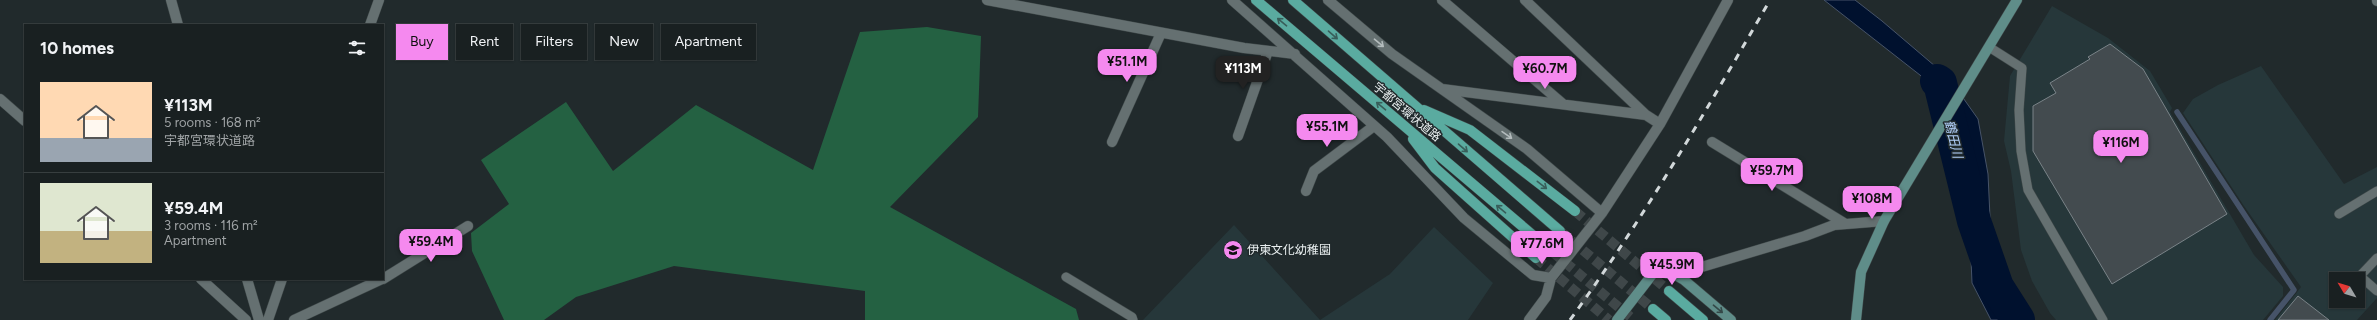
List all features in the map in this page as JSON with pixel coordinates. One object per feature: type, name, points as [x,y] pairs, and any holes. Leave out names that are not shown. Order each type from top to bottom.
[{"type":"main road","name":"宇都宮環状道路","points":[[1256,0],[1542,243]]},
{"type":"main road","name":"宇都宮環状道路","points":[[1294,0],[1560,231]]},
{"type":"main road","points":[[1856,320],[1861,272],[1884,221],[2017,0]]},
{"type":"main road","points":[[1415,106],[1470,130],[1575,211]]},
{"type":"main road","points":[[1402,124],[1435,168],[1536,258]]},
{"type":"main road","points":[[1617,320],[1655,271],[1675,275],[1731,320]]},
{"type":"main road","points":[[1669,291],[1703,320]]},
{"type":"main road","points":[[1653,309],[1666,320]]},
{"type":"street","points":[[171,0],[178,24]]},
{"type":"street","points":[[370,24],[379,0]]},
{"type":"street","points":[[987,0],[1161,33],[1268,51],[1295,54]]},
{"type":"street","points":[[1232,0],[1295,54],[1374,126],[1464,218],[1533,275],[1551,278]]},
{"type":"street","points":[[1328,0],[1392,54],[1527,149],[1602,213]]},
{"type":"street","points":[[1442,0],[1563,104]]},
{"type":"street","points":[[1525,0],[1646,115],[1660,124]]},
{"type":"street","points":[[1529,320],[1546,297],[1551,278],[1602,213],[1660,124],[1728,0]]},
{"type":"street","points":[[1112,142],[1161,33]]},
{"type":"street","points":[[1238,136],[1268,51]]},
{"type":"street","points":[[1441,88],[1646,115]]},
{"type":"street","points":[[0,99],[24,120]]},
{"type":"street","points":[[1306,191],[1314,171],[1374,126]]},
{"type":"street","points":[[1712,142],[1844,223]]},
{"type":"street","points":[[1675,275],[1844,223],[1884,221]]},
{"type":"street","points":[[384,278],[468,226]]},
{"type":"street","points":[[202,280],[246,320]]},
{"type":"street","points":[[247,280],[259,320]]},
{"type":"street","points":[[268,320],[282,280]]},
{"type":"street","points":[[294,320],[381,280]]},
{"type":"lane","points":[[1989,47],[2022,68],[2019,110],[2021,151],[2028,190],[2103,320]]},
{"type":"lane","points":[[2339,214],[2377,191]]},
{"type":"lane","points":[[2377,258],[2360,276],[2377,291]]},
{"type":"lane","points":[[1066,277],[1132,317],[1133,320]]},
{"type":"shaded area","points":[[2052,6],[2108,38],[2150,71],[2172,108],[2170,112],[2254,255],[2283,287],[2283,296],[2263,320],[2056,320],[2050,313],[2032,281],[2021,250],[2011,171],[2004,141],[2010,76]]},
{"type":"shaded area","points":[[2261,66],[2344,184],[2377,167],[2377,298],[2357,320],[2275,320],[2301,287],[2244,206],[2183,113],[2193,99],[2218,85]]},
{"type":"shaded area","points":[[1234,225],[1320,320],[1143,320]]},
{"type":"shaded area","points":[[1434,227],[1493,283],[1468,320],[1320,320],[1390,274]]},
{"type":"green space","points":[[927,27],[981,36],[978,117],[890,207],[1076,309],[1079,320],[865,320],[865,291],[674,266],[576,297],[544,320],[504,320],[472,251],[471,233],[509,204],[481,160],[566,102],[613,171],[696,105],[813,170],[860,32]]},
{"type":"water","points":[[1824,0],[1855,0],[1949,78],[1978,119],[1988,174],[1990,217],[1999,265],[2014,320],[1991,320],[1972,283],[1967,165],[1934,86]]},
{"type":"building","points":[[2110,44],[2143,69],[2227,214],[2112,284],[2033,151],[2033,106],[2056,93],[2050,83],[2090,59],[2088,57]]},
{"type":"building","points":[[2298,296],[2329,320],[2278,320]]},
{"type":"waterway","name":"鶴田川","points":[[1937,81],[1940,83],[1974,221],[1997,287],[2018,320]]},
{"type":"waterway","points":[[2177,112],[2294,290],[2270,320]]},
{"type":"tunnel","points":[[1575,211],[1669,291]]},
{"type":"tunnel","points":[[1560,231],[1653,309]]},
{"type":"tunnel","points":[[1542,243],[1634,320]]},
{"type":"tunnel","points":[[1536,258],[1609,320]]},
{"type":"railway","points":[[1570,320],[1649,203],[1699,122],[1770,0]]},
{"type":"place","name":"伊東文化幼稚園","points":[[1233,250]]}]
